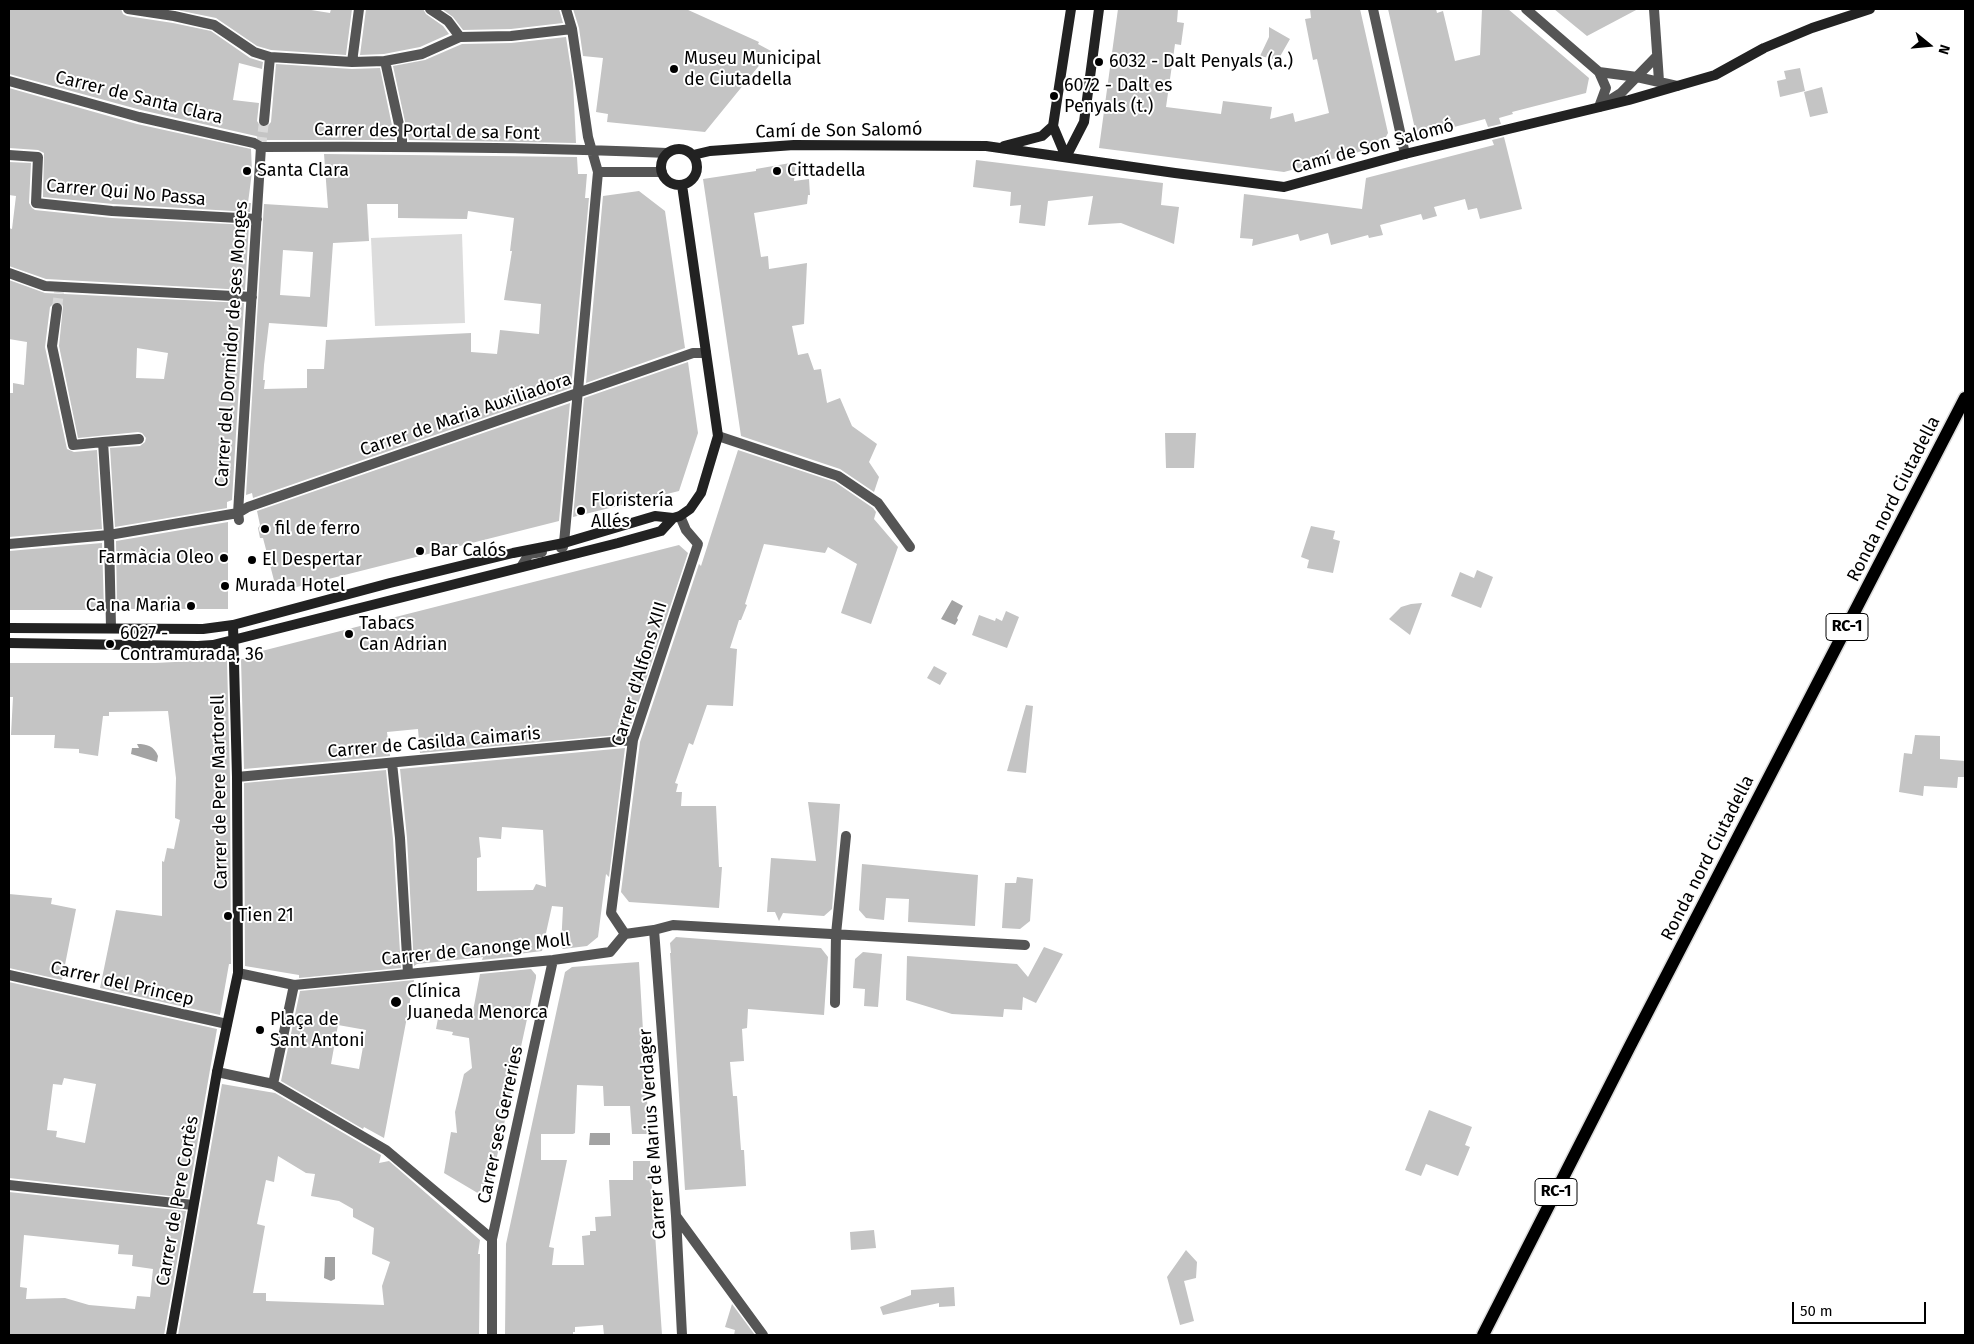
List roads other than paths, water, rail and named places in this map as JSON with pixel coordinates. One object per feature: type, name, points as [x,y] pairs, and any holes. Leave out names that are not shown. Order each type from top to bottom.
[{"type":"main road","name":"Ronda nord Ciutadella","points":[[1483,1335],[1965,398]]},
{"type":"street","points":[[128,9],[174,16],[214,25],[254,52],[270,56],[352,62],[385,61],[422,54],[460,36],[511,36],[572,29]]},
{"type":"street","points":[[352,62],[359,9]]},
{"type":"street","points":[[430,9],[448,21],[460,36]]},
{"type":"street","points":[[521,567],[529,554],[563,547],[564,543],[598,172],[588,137],[572,29],[566,9]]},
{"type":"street","points":[[1066,157],[1053,126],[1071,9]]},
{"type":"street","points":[[1066,157],[1084,122],[1099,9]]},
{"type":"street","points":[[1373,9],[1405,154]]},
{"type":"street","points":[[1526,9],[1599,72],[1606,88],[1598,107]]},
{"type":"street","points":[[1654,9],[1659,81]]},
{"type":"street","name":"Camí de Son Salomó","points":[[693,154],[794,145],[986,146],[1175,173],[1284,186],[1405,154],[1598,107],[1715,75],[1764,48],[1812,28],[1870,9]]},
{"type":"street","points":[[264,121],[270,56]]},
{"type":"street","name":"Camí de Son Salomó","points":[[1598,107],[1621,93],[1656,57]]},
{"type":"street","points":[[385,61],[402,138],[402,147]]},
{"type":"street","points":[[1599,72],[1637,76],[1677,86]]},
{"type":"street","name":"Carrer de Santa Clara","points":[[9,81],[139,118],[254,143],[261,147]]},
{"type":"street","points":[[999,147],[1042,136],[1053,126]]},
{"type":"street","name":"Carrer des Portal de sa Font","points":[[261,147],[402,147],[667,153]]},
{"type":"street","name":"Carrer del Dormidor de ses Monges","points":[[238,517],[261,147]]},
{"type":"street","points":[[683,149],[693,154],[696,161],[696,174],[692,179],[682,185],[670,182],[662,172],[662,161],[667,153],[683,149]]},
{"type":"street","name":"Carrer Qui No Passa","points":[[9,155],[38,157],[36,203],[112,212],[257,219]]},
{"type":"street","points":[[598,172],[662,172]]},
{"type":"street","points":[[9,643],[198,646],[234,641],[661,531],[676,517],[690,509],[701,493],[718,436],[682,185]]},
{"type":"street","points":[[9,274],[59,290],[252,297]]},
{"type":"street","points":[[57,308],[52,346],[73,445],[139,439]]},
{"type":"street","name":"Carrer de Maria Auxiliadora","points":[[9,544],[109,535],[238,517],[248,507],[693,353],[706,353]]},
{"type":"street","points":[[718,436],[838,476],[878,503],[910,547]]},
{"type":"street","points":[[103,442],[109,535],[111,644]]},
{"type":"street","points":[[9,628],[203,629],[513,553],[564,543],[655,516],[676,517]]},
{"type":"street","name":"Carrer d'Alfons XIII","points":[[624,934],[611,913],[633,740],[698,544],[676,517]]},
{"type":"street","name":"Carrer de Pere Martorell","points":[[232,621],[237,777],[238,973]]},
{"type":"street","name":"Carrer de Casilda Caimaris","points":[[237,777],[633,740]]},
{"type":"street","points":[[392,763],[400,838],[408,973]]},
{"type":"street","points":[[835,1003],[836,934],[846,836]]},
{"type":"street","points":[[624,934],[654,930],[673,924],[1025,945]]},
{"type":"street","name":"Carrer de Marius Verdager","points":[[654,930],[676,1216],[682,1335]]},
{"type":"street","name":"Carrer de Canonge Moll","points":[[294,984],[553,960],[610,952],[624,934]]},
{"type":"street","name":"Carrer ses Gerreries","points":[[492,1335],[492,1239],[553,960]]},
{"type":"street","points":[[273,1084],[294,984],[238,973],[217,1072],[273,1084],[386,1150],[492,1239]]},
{"type":"street","name":"Carrer del Princep","points":[[9,976],[227,1024]]},
{"type":"street","name":"Carrer de Pere Cortès","points":[[171,1335],[217,1072]]},
{"type":"street","points":[[9,1185],[193,1205]]},
{"type":"street","points":[[676,1216],[763,1335]]},
{"type":"tunnel","points":[[261,147],[264,121]]},
{"type":"tunnel","points":[[57,308],[59,292]]},
{"type":"place","name":"6032 - Dalt Penyals (a.)","points":[[1099,62]]},
{"type":"place","name":"Museu Municipal de Ciutadella","points":[[674,69]]},
{"type":"place","name":"6072 - Dalt es Penyals (t.)","points":[[1054,96]]},
{"type":"place","name":"Santa Clara","points":[[247,171]]},
{"type":"place","name":"Cittadella","points":[[777,171]]},
{"type":"place","name":"Floristería Allés","points":[[581,511]]},
{"type":"place","name":"fil de ferro","points":[[265,529]]},
{"type":"place","name":"Bar Calós","points":[[420,551]]},
{"type":"place","name":"Farmàcia Oleo","points":[[224,558]]},
{"type":"place","name":"El Despertar","points":[[252,560]]},
{"type":"place","name":"Murada Hotel","points":[[225,586]]},
{"type":"place","name":"Ca na Maria","points":[[191,606]]},
{"type":"place","name":"Tabacs Can Adrian","points":[[349,634]]},
{"type":"place","name":"6027 - Contramurada, 36","points":[[110,644]]},
{"type":"place","name":"Tien 21","points":[[228,916]]},
{"type":"place","name":"Clínica Juaneda Menorca","points":[[396,1002]]},
{"type":"place","name":"Plaça de Sant Antoni","points":[[260,1030]]}]
